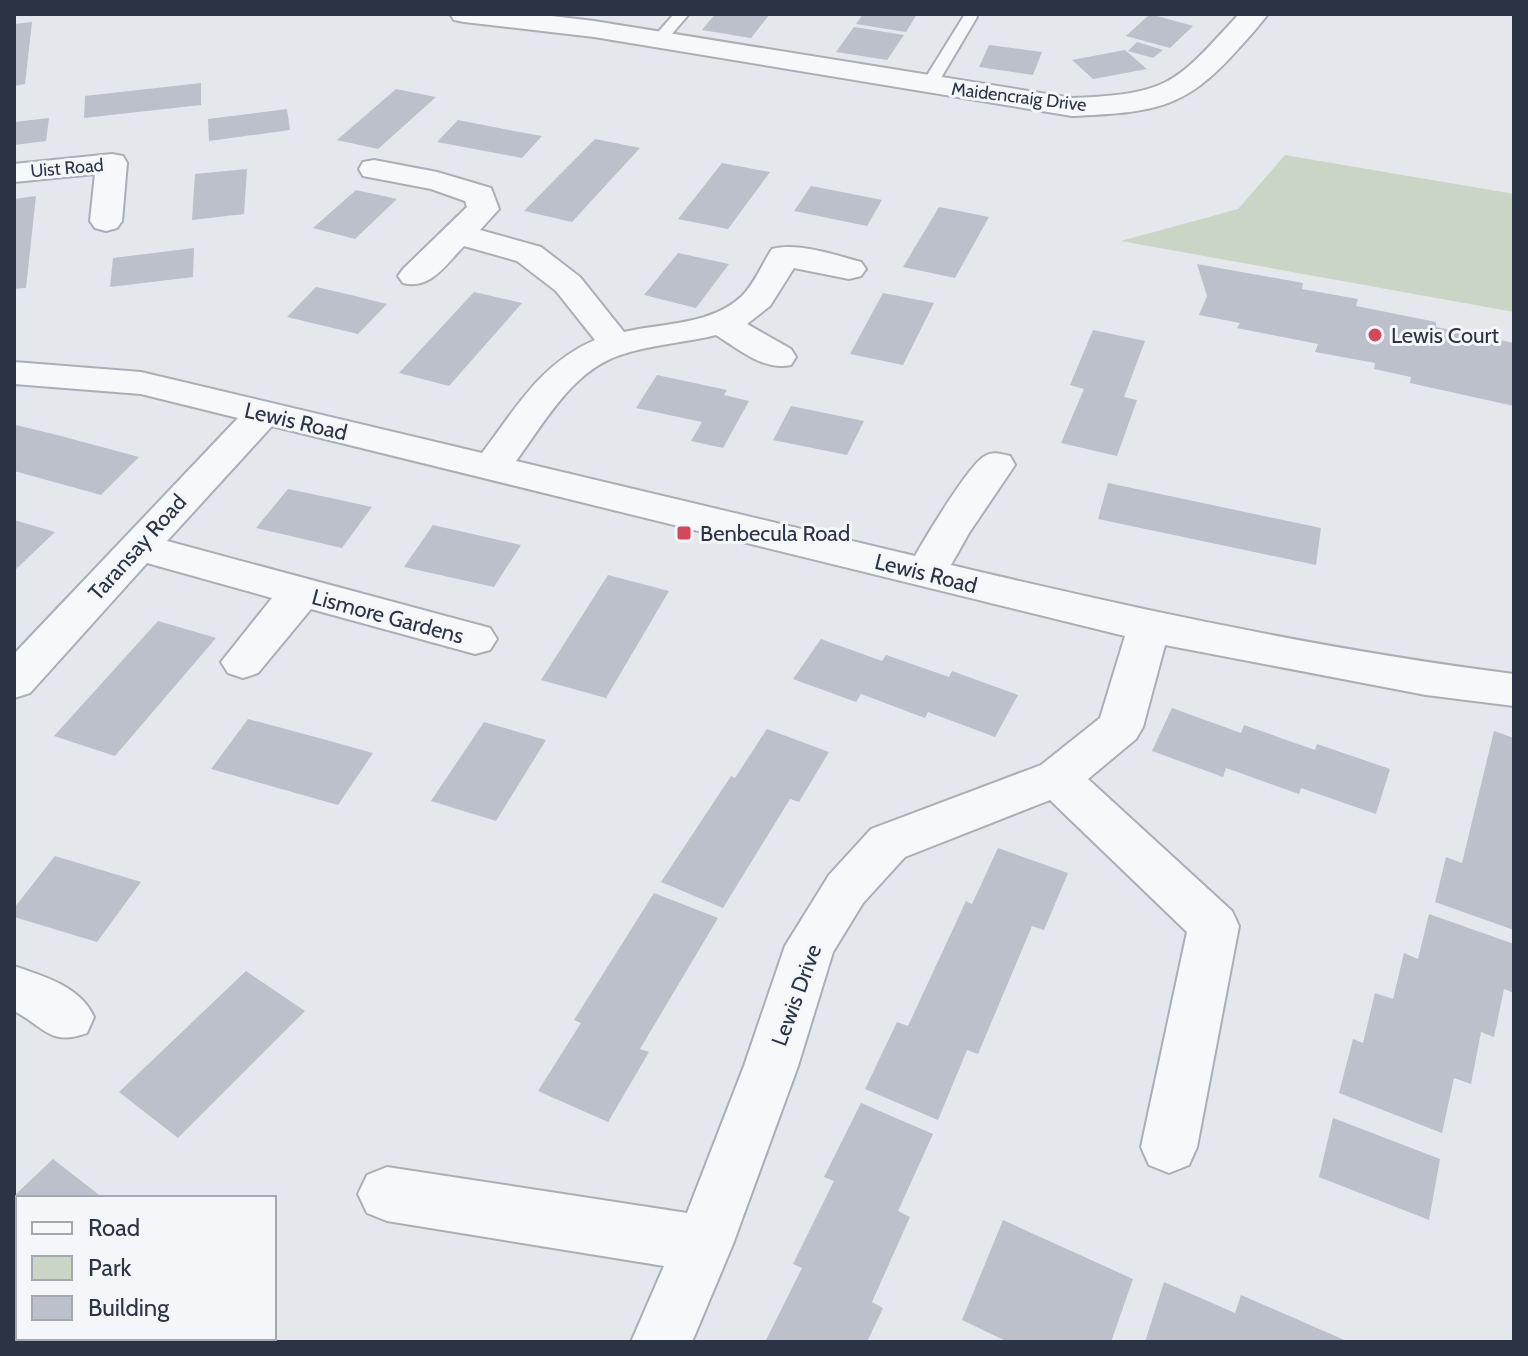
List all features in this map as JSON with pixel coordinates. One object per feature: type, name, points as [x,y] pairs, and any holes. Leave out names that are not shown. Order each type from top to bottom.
[{"type":"street","name":"Maidencraig Drive","points":[[464,14],[660,39],[793,73],[929,85],[1072,107],[1121,105],[1166,95],[1197,77],[1254,14]]},
{"type":"street","name":"Uist Road","points":[[14,173],[112,163],[106,221]]},
{"type":"street","points":[[374,169],[437,181],[480,195],[483,209],[415,276]]},
{"type":"street","points":[[459,234],[529,254],[568,284],[616,344]]},
{"type":"street","points":[[492,466],[559,377],[586,357],[616,344],[721,323],[754,303],[784,256],[849,269]]},
{"type":"street","points":[[721,323],[778,357]]},
{"type":"street","name":"Lewis Road","points":[[14,373],[141,383],[1149,627],[1426,679],[1514,690]]},
{"type":"street","name":"Taransay Road","points":[[14,682],[262,414]]},
{"type":"street","points":[[926,573],[951,528],[996,465]]},
{"type":"street","name":"Lismore Gardens","points":[[138,547],[475,639]]},
{"type":"street","name":"Lismore Gardens","points":[[243,662],[301,592]]},
{"type":"street","name":"Lewis Drive","points":[[661,1342],[704,1244],[771,1066],[810,946],[846,889],[888,843],[1057,778],[1120,727],[1149,627]]},
{"type":"street","points":[[1057,778],[1214,926],[1169,1147]]},
{"type":"street","points":[[14,988],[36,996],[68,1017]]},
{"type":"street","points":[[387,1194],[704,1244]]},
{"type":"lane","points":[[660,39],[682,14]]},
{"type":"lane","points":[[929,85],[970,17]]},
{"type":"green space","points":[[1285,155],[1514,194],[1514,312],[1121,241],[1238,209]]},
{"type":"building","points":[[715,14],[770,14],[751,38],[702,30]]},
{"type":"building","points":[[863,14],[917,14],[906,32],[856,24]]},
{"type":"building","points":[[1150,14],[1193,26],[1170,48],[1126,36]]},
{"type":"building","points":[[32,22],[25,84],[14,86],[14,24]]},
{"type":"building","points":[[854,27],[904,35],[887,60],[836,52]]},
{"type":"building","points":[[1137,42],[1163,50],[1153,58],[1128,51]]},
{"type":"building","points":[[989,45],[1042,52],[1033,75],[979,67]]},
{"type":"building","points":[[1125,50],[1147,69],[1093,79],[1072,60]]},
{"type":"building","points":[[201,83],[201,105],[84,118],[85,96]]},
{"type":"building","points":[[396,89],[436,97],[378,149],[337,140]]},
{"type":"building","points":[[287,109],[290,130],[209,141],[208,119]]},
{"type":"building","points":[[49,118],[46,141],[14,145],[14,122]]},
{"type":"building","points":[[458,120],[542,136],[522,158],[437,142]]},
{"type":"building","points":[[595,139],[640,148],[572,222],[524,211]]},
{"type":"building","points":[[722,163],[770,172],[728,229],[678,219]]},
{"type":"building","points":[[247,169],[244,214],[192,220],[195,174]]},
{"type":"building","points":[[811,186],[882,200],[867,226],[794,211]]},
{"type":"building","points":[[356,190],[397,199],[355,239],[313,228]]},
{"type":"building","points":[[36,196],[26,288],[14,289],[14,199]]},
{"type":"building","points":[[939,207],[989,217],[955,278],[903,267]]},
{"type":"building","points":[[194,248],[193,277],[110,287],[113,258]]},
{"type":"building","points":[[678,253],[729,264],[696,308],[644,295]]},
{"type":"building","name":"Lewis Court","points":[[1197,264],[1303,283],[1302,289],[1358,299],[1356,306],[1436,322],[1436,327],[1514,343],[1514,406],[1410,383],[1411,377],[1374,369],[1375,363],[1315,352],[1318,344],[1237,328],[1240,323],[1199,315],[1207,296]]},
{"type":"building","points":[[316,287],[387,304],[358,334],[287,317]]},
{"type":"building","points":[[474,292],[522,303],[449,386],[399,373]]},
{"type":"building","points":[[883,293],[934,303],[903,365],[850,354]]},
{"type":"building","points":[[1093,330],[1145,341],[1124,397],[1137,400],[1117,456],[1061,443],[1084,389],[1070,385]]},
{"type":"building","points":[[657,375],[727,390],[724,395],[749,401],[723,448],[691,441],[702,422],[636,408]]},
{"type":"building","points":[[791,406],[864,421],[847,455],[773,440]]},
{"type":"building","points":[[16,425],[139,457],[101,495],[14,471]]},
{"type":"building","points":[[1108,483],[1321,528],[1316,565],[1098,519]]},
{"type":"building","points":[[288,489],[372,507],[342,548],[256,528]]},
{"type":"building","points":[[14,520],[55,532],[14,571]]},
{"type":"building","points":[[433,525],[521,545],[494,587],[404,567]]},
{"type":"building","points":[[608,575],[669,591],[606,698],[541,680]]},
{"type":"building","points":[[158,621],[216,638],[115,756],[54,736]]},
{"type":"building","points":[[821,639],[882,661],[886,655],[949,677],[952,671],[1018,695],[995,737],[928,712],[925,718],[861,694],[856,702],[793,679]]},
{"type":"building","points":[[1172,708],[1241,733],[1244,725],[1315,750],[1317,744],[1390,769],[1376,814],[1301,788],[1299,794],[1226,768],[1223,777],[1152,751]]},
{"type":"building","points":[[248,719],[373,753],[338,805],[211,769]]},
{"type":"building","points":[[484,722],[546,740],[496,821],[431,801]]},
{"type":"building","points":[[767,729],[829,752],[799,802],[790,799],[723,908],[661,882],[731,776],[735,778]]},
{"type":"building","points":[[1494,731],[1514,738],[1514,930],[1435,902],[1446,857],[1462,863]]},
{"type":"building","points":[[998,848],[1068,873],[1044,930],[1032,926],[978,1054],[967,1050],[938,1120],[865,1089],[897,1022],[908,1026],[966,901],[972,904]]},
{"type":"building","points":[[55,856],[141,882],[97,942],[14,917],[14,908]]},
{"type":"building","points":[[654,893],[718,918],[640,1049],[649,1052],[608,1122],[538,1091],[581,1023],[574,1020]]},
{"type":"building","points":[[1429,914],[1514,944],[1514,993],[1504,989],[1494,1037],[1481,1032],[1471,1084],[1454,1078],[1442,1133],[1339,1093],[1353,1039],[1363,1043],[1375,993],[1393,999],[1404,953],[1418,959]]},
{"type":"building","points":[[246,971],[305,1011],[178,1138],[119,1092]]},
{"type":"building","points":[[861,1103],[933,1134],[898,1211],[910,1217],[872,1302],[883,1308],[867,1342],[765,1342],[802,1268],[793,1264],[834,1181],[824,1177]]},
{"type":"building","points":[[1333,1118],[1440,1159],[1429,1220],[1319,1177]]},
{"type":"building","points":[[53,1159],[100,1196],[16,1196],[14,1303],[14,1196]]},
{"type":"building","points":[[1003,1220],[1133,1279],[1111,1342],[1008,1342],[962,1320]]},
{"type":"building","points":[[1164,1282],[1235,1313],[1241,1295],[1349,1342],[1145,1342]]},
{"type":"place","name":"Lewis Court","points":[[1375,335]]},
{"type":"place","name":"Benbecula Road","points":[[684,533]]}]
